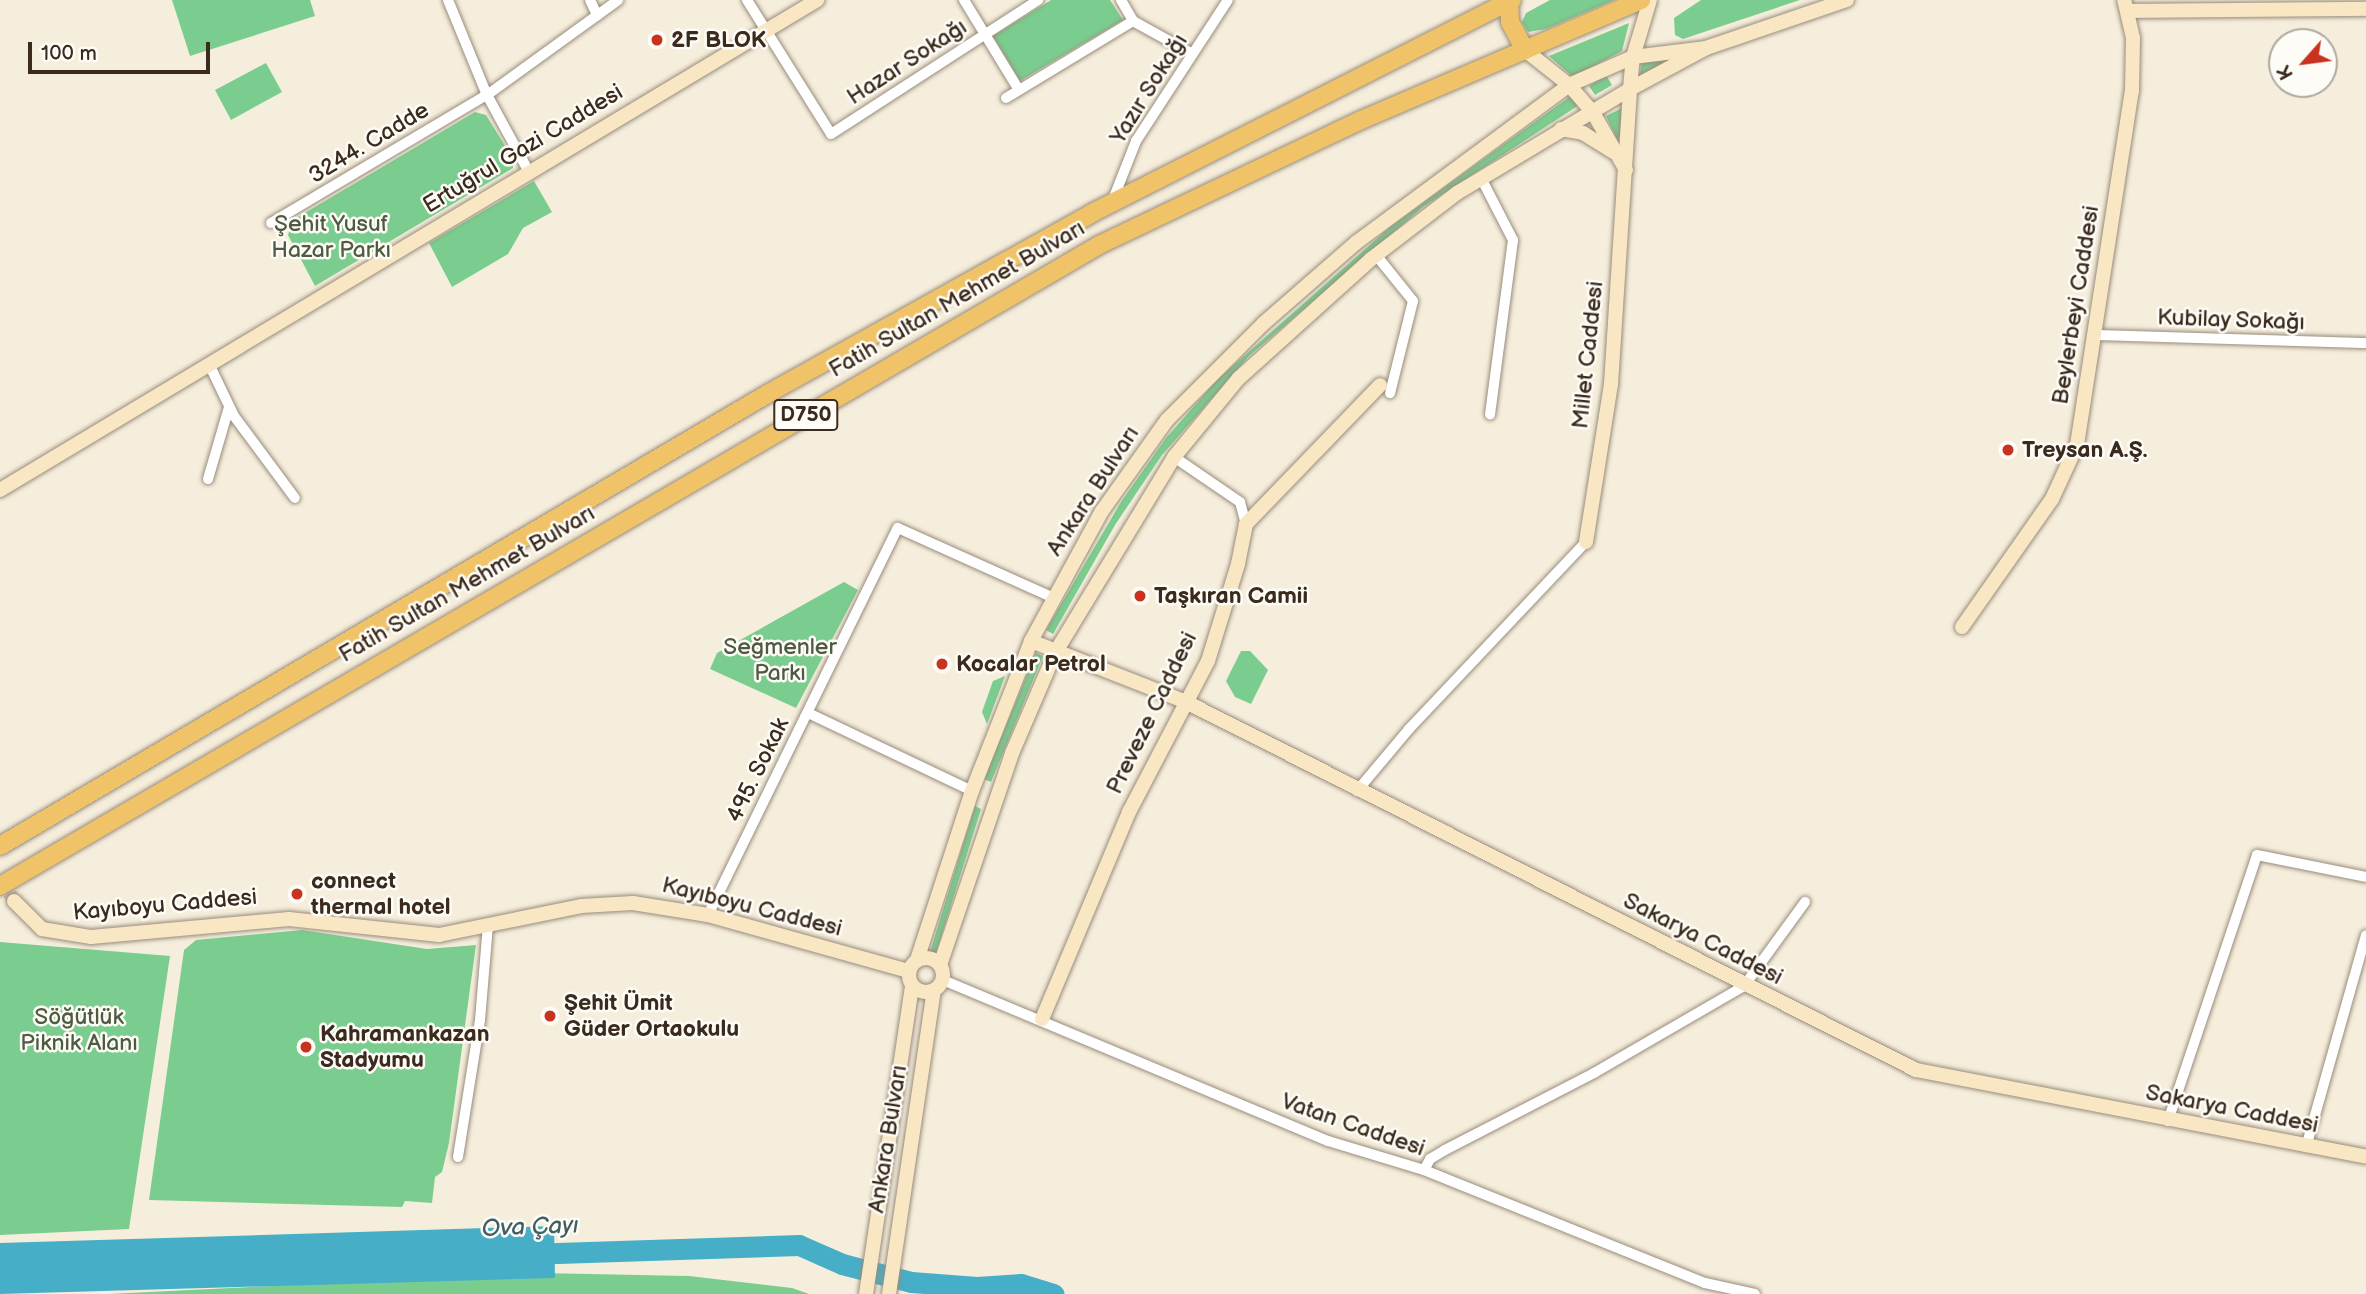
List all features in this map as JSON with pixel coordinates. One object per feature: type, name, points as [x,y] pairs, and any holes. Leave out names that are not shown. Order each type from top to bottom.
[{"type":"highway","name":"Fatih Sultan Mehmet Bulvarı","points":[[0,846],[769,393],[1111,203],[1510,0]]},
{"type":"highway","points":[[1510,0],[1510,22],[1525,50]]},
{"type":"highway","name":"Fatih Sultan Mehmet Bulvarı","points":[[0,886],[1099,245],[1359,121],[1641,0]]},
{"type":"street","points":[[448,0],[487,95],[529,172]]},
{"type":"street","points":[[590,0],[597,15]]},
{"type":"street","name":"3244. Cadde","points":[[271,223],[487,95],[618,0]]},
{"type":"street","points":[[747,0],[764,32]]},
{"type":"street","name":"Ertuğrul Gazi Caddesi","points":[[0,489],[817,0]]},
{"type":"street","points":[[964,0],[1019,90]]},
{"type":"street","name":"Hazar Sokağı","points":[[764,32],[831,134],[1038,0]]},
{"type":"street","points":[[1121,0],[1133,21],[1193,54]]},
{"type":"street","name":"Yazır Sokağı","points":[[1111,203],[1136,141],[1228,0]]},
{"type":"street","points":[[1630,89],[1633,57],[1650,0]]},
{"type":"street","name":"Ankara Bulvarı","points":[[889,1294],[900,1203],[939,979],[995,803],[1055,653],[1174,457],[1239,378],[1376,255],[1481,178],[1630,89],[1706,48],[1847,0]]},
{"type":"street","points":[[2126,6],[2366,9]]},
{"type":"street","name":"Beylerbeyi Caddesi","points":[[1962,627],[2064,478],[2077,445],[2133,82],[2126,6]]},
{"type":"street","points":[[1006,98],[1133,21]]},
{"type":"street","name":"Ankara Bulvarı","points":[[866,1294],[913,972],[972,791],[1031,641],[1124,475],[1201,382],[1357,242],[1570,85],[1633,57],[1706,48]]},
{"type":"street","points":[[1525,50],[1570,85],[1592,111],[1627,171]]},
{"type":"street","name":"Millet Caddesi","points":[[1586,542],[1611,384],[1627,171],[1630,89]]},
{"type":"street","points":[[1562,129],[1583,133],[1616,153]]},
{"type":"street","points":[[1481,178],[1513,240],[1490,414]]},
{"type":"street","points":[[1174,457],[1240,502],[1246,524],[1385,389],[1413,301],[1376,255]]},
{"type":"street","name":"Kubilay Sokağı","points":[[2094,335],[2366,343]]},
{"type":"street","points":[[209,364],[229,407],[295,498]]},
{"type":"street","points":[[208,479],[229,407]]},
{"type":"street","name":"Preveze Caddesi","points":[[1041,1018],[1129,812],[1211,651],[1238,564],[1246,524]]},
{"type":"street","name":"495. Sokak","points":[[708,915],[898,528],[1054,598]]},
{"type":"street","points":[[1357,791],[1428,709],[1586,542]]},
{"type":"street","name":"Sakarya Caddesi","points":[[1031,641],[1055,653],[1184,701],[1877,1053],[1933,1076],[2028,1090],[2168,1121],[2366,1157]]},
{"type":"street","points":[[808,713],[995,803]]},
{"type":"street","points":[[2168,1121],[2257,855],[2366,877]]},
{"type":"street","name":"Kayıboyu Caddesi","points":[[14,901],[31,922],[73,937],[289,919],[418,936],[611,903],[708,915],[913,972]]},
{"type":"street","points":[[1424,1170],[1438,1154],[1594,1073],[1744,986],[1805,902]]},
{"type":"street","points":[[458,1157],[480,1020],[488,925]]},
{"type":"street","points":[[2306,1147],[2366,935]]},
{"type":"street","points":[[927,958],[939,979],[924,993],[913,972],[927,958]]},
{"type":"street","name":"Vatan Caddesi","points":[[939,979],[1041,1018],[1328,1141],[1424,1170],[1610,1248],[1705,1283],[1755,1294]]},
{"type":"green space","points":[[172,0],[310,0],[315,16],[190,56]]},
{"type":"green space","points":[[1051,0],[1110,0],[1123,20],[1020,81],[993,36]]},
{"type":"green space","points":[[1550,0],[1614,0],[1546,29],[1528,32],[1522,22],[1526,13]]},
{"type":"green space","points":[[1701,0],[1800,0],[1683,39],[1675,35],[1674,18]]},
{"type":"green space","points":[[1629,23],[1622,51],[1573,77],[1549,56]]},
{"type":"green space","points":[[1664,58],[1667,62],[1640,75],[1642,62]]},
{"type":"green space","points":[[266,63],[282,92],[231,120],[215,90]]},
{"type":"green space","points":[[1606,75],[1612,85],[1595,95],[1589,86]]},
{"type":"green space","points":[[1572,95],[1579,105],[1423,207],[1249,356],[1162,455],[1115,525],[1053,634],[1046,630],[1121,502],[1166,438],[1218,379],[1390,227]]},
{"type":"green space","points":[[1622,108],[1622,136],[1617,139],[1606,116]]},
{"type":"green space","name":"Şehit Yusuf Hazar Parkı","points":[[475,112],[486,115],[512,157],[513,168],[315,286],[288,235],[293,220]]},
{"type":"green space","points":[[534,181],[552,212],[523,228],[508,254],[452,287],[429,243]]},
{"type":"green space","name":"Seğmenler Parkı","points":[[844,582],[858,590],[796,708],[710,669],[717,653]]},
{"type":"green space","points":[[1241,651],[1250,651],[1268,670],[1251,704],[1235,697],[1226,681]]},
{"type":"green space","points":[[1036,653],[1043,656],[991,782],[984,779]]},
{"type":"green space","points":[[1005,676],[987,724],[982,712],[993,681]]},
{"type":"green space","points":[[975,806],[981,809],[936,953],[930,952]]},
{"type":"green space","points":[[302,930],[427,949],[476,945],[449,1143],[442,1172],[435,1177],[432,1203],[405,1201],[402,1207],[149,1200],[184,950],[196,940]]},
{"type":"green space","name":"Söğütlük Piknik Alanı","points":[[0,942],[170,956],[129,1229],[0,1235]]},
{"type":"green space","points":[[540,1273],[689,1276],[792,1288],[809,1294],[109,1294]]},
{"type":"water","points":[[554,1226],[555,1278],[0,1294],[0,1243]]},
{"type":"waterway","name":"Ova Çayı","points":[[527,1254],[799,1245],[842,1264],[911,1282],[977,1287],[1021,1284],[1054,1294]]},
{"type":"tunnel","points":[[0,875],[14,901]]},
{"type":"place","name":"2F BLOK","points":[[657,40]]},
{"type":"place","name":"Treysan A.Ş.","points":[[2008,450]]},
{"type":"place","name":"Taşkıran Camii","points":[[1140,596]]},
{"type":"place","name":"Kocalar Petrol","points":[[942,664]]},
{"type":"place","name":"connect thermal hotel","points":[[297,894]]},
{"type":"place","name":"Şehit Ümit Güder Ortaokulu","points":[[550,1016]]},
{"type":"place","name":"Kahramankazan Stadyumu","points":[[306,1047]]}]
